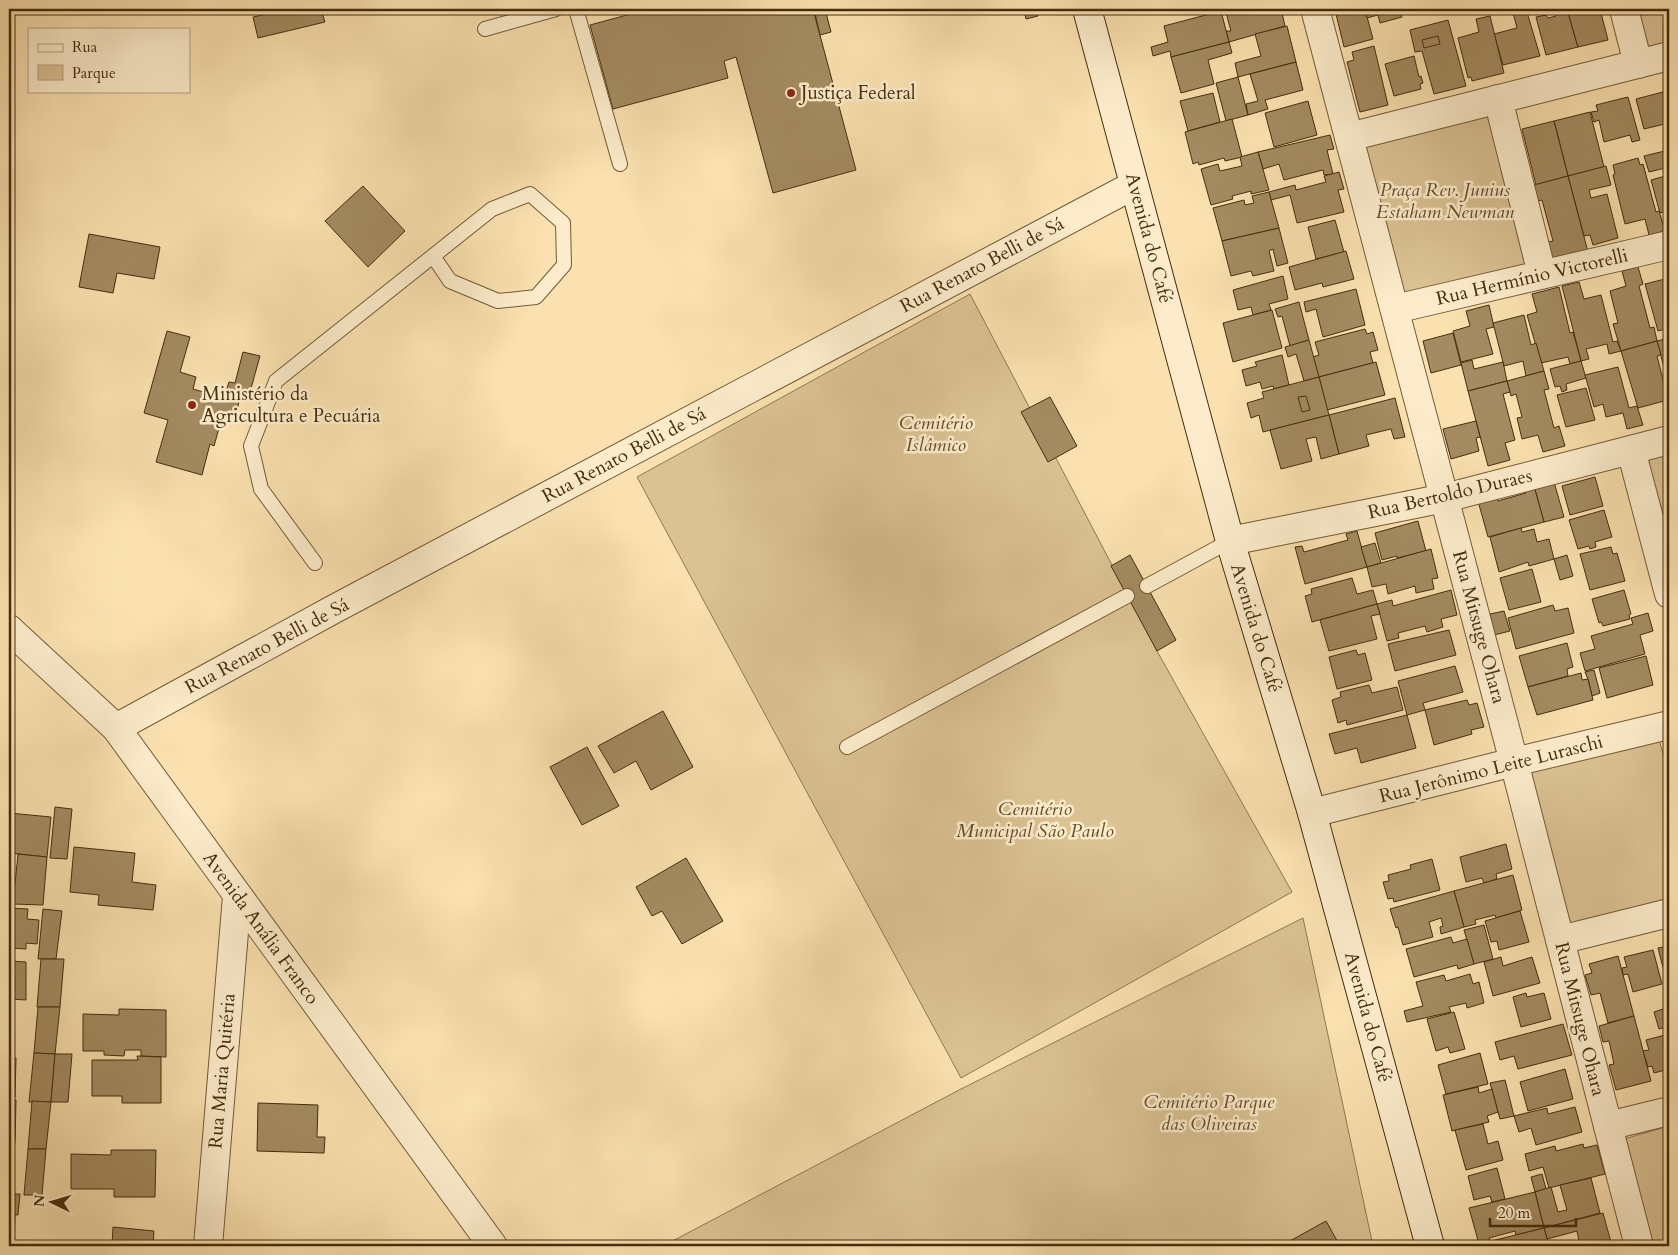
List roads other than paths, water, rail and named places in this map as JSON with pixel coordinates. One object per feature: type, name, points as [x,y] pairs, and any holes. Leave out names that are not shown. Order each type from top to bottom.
[{"type":"street","name":"Avenida do Café","points":[[1087,9],[1230,541],[1312,813],[1430,1246]]},
{"type":"street","name":"Rua Mitsuge Ohara","points":[[1315,9],[1514,762],[1639,1246]]},
{"type":"street","points":[[1624,9],[1638,64]]},
{"type":"street","points":[[1349,137],[1669,56]]},
{"type":"street","points":[[1498,99],[1542,274]]},
{"type":"street","name":"Rua Renato Belli de Sá","points":[[116,728],[344,603],[1134,185]]},
{"type":"street","name":"Rua Hermínio Victorelli","points":[[1395,309],[1669,245]]},
{"type":"street","name":"Rua Bertoldo Duraes","points":[[1230,541],[1444,498],[1669,440]]},
{"type":"street","points":[[1631,450],[1669,594]]},
{"type":"street","name":"Avenida Anália Franco","points":[[9,629],[116,728],[493,1246]]},
{"type":"street","name":"Rua Jerônimo Leite Luraschi","points":[[1312,813],[1514,762],[1668,729]]},
{"type":"street","name":"Rua Maria Quitéria","points":[[208,1246],[237,896]]},
{"type":"street","points":[[1560,940],[1669,913]]},
{"type":"street","points":[[1608,1126],[1669,1110]]},
{"type":"lane","points":[[485,29],[556,9]]},
{"type":"lane","points":[[576,9],[620,164]]},
{"type":"lane","points":[[315,563],[261,489],[251,446],[276,381],[492,209],[530,194],[563,223],[564,265],[536,296],[498,301],[450,281],[433,256]]},
{"type":"lane","points":[[1147,586],[1230,541]]},
{"type":"lane","points":[[847,747],[1127,596]]},
{"type":"place","name":"Justiça Federal","points":[[791,93]]},
{"type":"place","name":"Ministério da Agricultura e Pecuária","points":[[192,405]]},
{"type":"park label","name":"Praça Rev. Junius Estaham Newman","points":[[1445,201]]},
{"type":"park label","name":"Cemitério Islâmico","points":[[936,434]]},
{"type":"park label","name":"Cemitério Municipal São Paulo","points":[[1035,820]]},
{"type":"park label","name":"Cemitério Parque das Oliveiras","points":[[1209,1113]]}]
